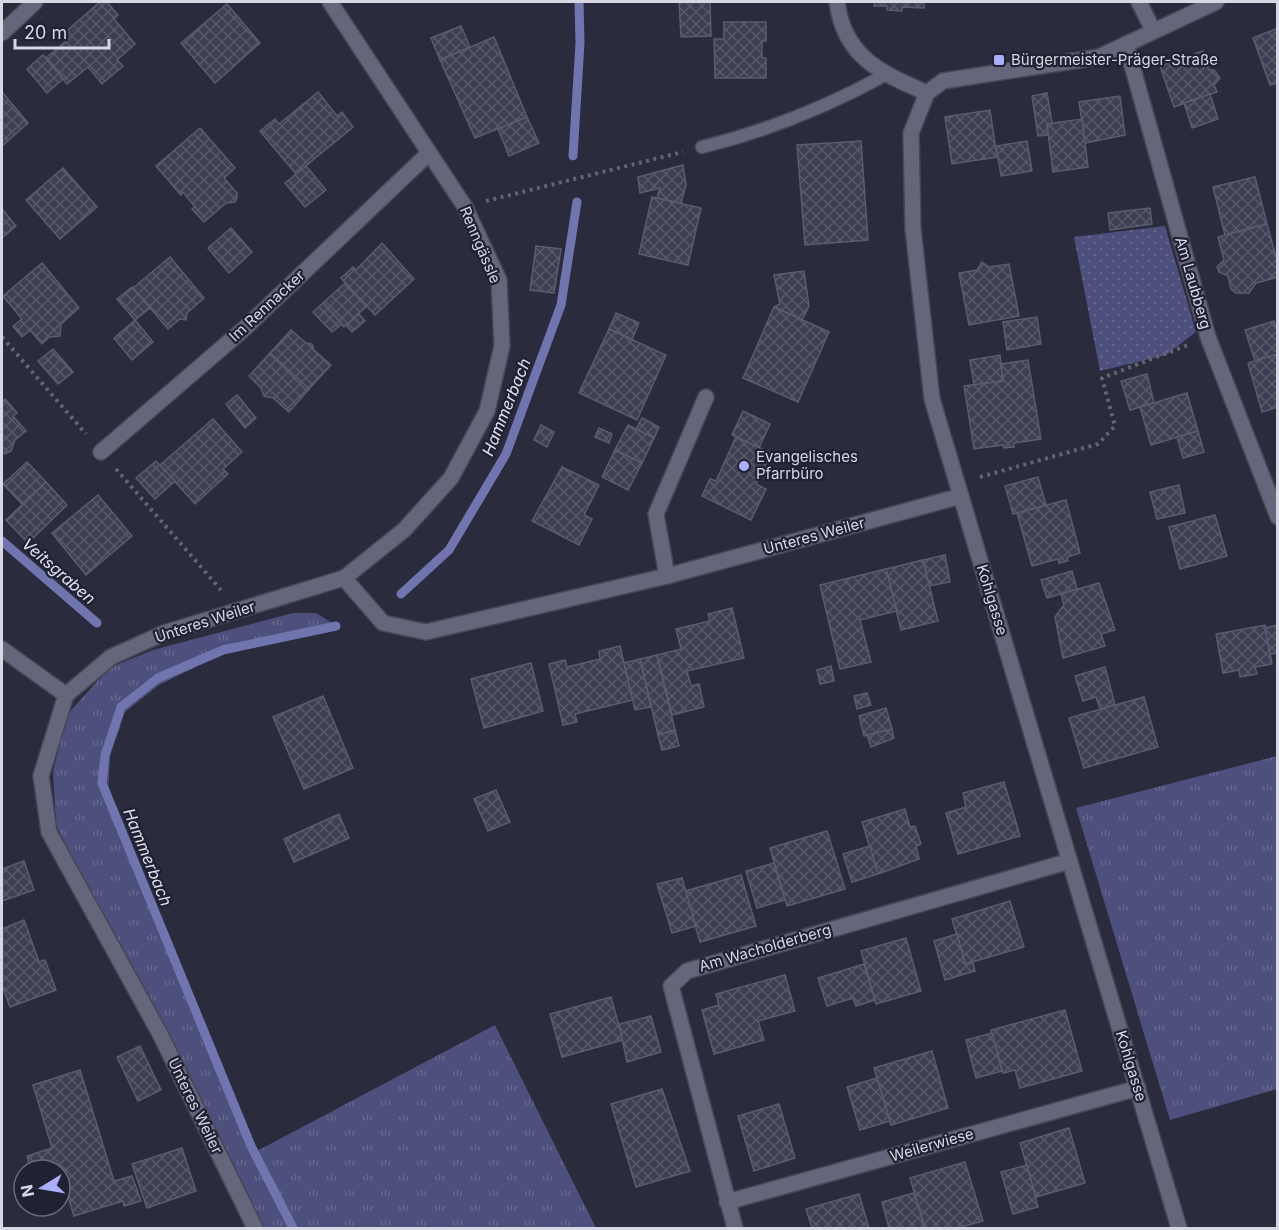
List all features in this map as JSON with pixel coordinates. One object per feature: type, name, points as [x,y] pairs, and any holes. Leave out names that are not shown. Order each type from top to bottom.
[{"type":"street","points":[[2,33],[35,2]]},
{"type":"street","name":"Renngässle","points":[[330,2],[465,207],[499,280],[502,346],[487,411],[451,478],[404,530],[344,578]]},
{"type":"street","points":[[837,2],[854,49],[885,75],[927,93],[943,81],[1099,57],[1216,2]]},
{"type":"street","points":[[1139,2],[1153,30]]},
{"type":"street","name":"Am Laubberg","points":[[1126,44],[1208,337],[1278,517]]},
{"type":"street","name":"Kohlgasse","points":[[927,93],[911,133],[913,229],[932,399],[1179,1228]]},
{"type":"street","name":"Im Rennacker","points":[[102,452],[245,328],[428,154]]},
{"type":"street","points":[[667,576],[656,514],[706,396]]},
{"type":"street","name":"Unteres Weiler","points":[[255,1228],[160,1034],[49,832],[41,776],[66,695],[111,657],[164,633],[344,578],[383,624],[426,632],[667,576],[961,496]]},
{"type":"street","points":[[2,649],[66,695]]},
{"type":"street","name":"Am Wacholderberg","points":[[735,1228],[671,986],[687,971],[1070,861]]},
{"type":"street","name":"Weilerwiese","points":[[727,1202],[1138,1088]]},
{"type":"lane","points":[[702,147],[737,138],[833,103],[885,75]]},
{"type":"path","points":[[465,207],[702,147]]},
{"type":"path","points":[[2,337],[240,611]]},
{"type":"path","points":[[961,496],[976,478],[1098,444],[1115,426],[1102,378],[1208,337]]},
{"type":"green space","points":[[1165,226],[1196,332],[1166,355],[1100,371],[1074,237]]},
{"type":"green space","points":[[293,613],[316,613],[332,623],[224,653],[159,685],[125,712],[110,756],[108,797],[255,1152],[495,1025],[596,1228],[261,1228],[56,825],[53,772],[66,716],[109,668],[153,650]]},
{"type":"green space","points":[[1277,756],[1277,1089],[1170,1120],[1076,808]]},
{"type":"building","points":[[100,2],[107,2],[118,15],[114,19],[135,44],[117,60],[123,66],[102,84],[88,67],[67,84],[46,58],[67,40],[63,34]]},
{"type":"building","points":[[679,2],[710,2],[711,36],[681,37]]},
{"type":"building","points":[[875,2],[924,2],[924,8],[902,7],[902,11],[887,10],[887,6],[874,6]]},
{"type":"building","points":[[227,4],[260,43],[215,83],[181,43]]},
{"type":"building","points":[[724,22],[766,22],[766,41],[762,41],[762,58],[766,58],[766,78],[715,78],[714,39],[724,39]]},
{"type":"building","points":[[461,26],[470,47],[440,60],[431,38]]},
{"type":"building","points":[[1278,28],[1278,83],[1270,85],[1253,38]]},
{"type":"building","points":[[494,37],[527,117],[475,138],[440,60]]},
{"type":"building","points":[[1203,51],[1209,70],[1214,70],[1220,78],[1214,85],[1217,92],[1174,107],[1160,66]]},
{"type":"building","points":[[43,55],[63,79],[47,93],[27,69]]},
{"type":"building","points":[[2,92],[28,123],[2,146]]},
{"type":"building","points":[[318,92],[337,116],[342,112],[353,127],[296,174],[260,131],[275,119],[279,124]]},
{"type":"building","points":[[1047,93],[1052,123],[1047,124],[1048,135],[1038,136],[1032,96]]},
{"type":"building","points":[[1210,94],[1218,119],[1192,128],[1184,103]]},
{"type":"building","points":[[1120,96],[1125,135],[1085,143],[1079,102]]},
{"type":"building","points":[[990,110],[997,157],[952,164],[945,117]]},
{"type":"building","points":[[527,117],[539,143],[509,156],[498,129]]},
{"type":"building","points":[[1082,119],[1088,167],[1053,172],[1047,124]]},
{"type":"building","points":[[200,128],[235,168],[224,178],[237,193],[235,202],[226,203],[204,222],[192,209],[195,207],[183,192],[181,195],[156,166]]},
{"type":"building","points":[[861,141],[868,240],[805,245],[797,145]]},
{"type":"building","points":[[1027,141],[1032,171],[1001,176],[996,146]]},
{"type":"building","points":[[683,165],[686,185],[681,203],[657,198],[660,188],[640,193],[638,177]]},
{"type":"building","points":[[306,166],[326,190],[305,207],[285,183]]},
{"type":"building","points":[[63,168],[97,207],[60,239],[26,200]]},
{"type":"building","points":[[1255,177],[1267,224],[1225,235],[1213,187]]},
{"type":"building","points":[[652,197],[701,208],[688,265],[639,254]]},
{"type":"building","points":[[1150,208],[1152,224],[1110,230],[1108,213]]},
{"type":"building","points":[[2,209],[16,226],[2,238]]},
{"type":"building","points":[[1267,224],[1278,265],[1278,277],[1256,283],[1249,293],[1236,293],[1231,289],[1228,276],[1219,272],[1217,267],[1224,260],[1218,237]]},
{"type":"building","points":[[231,228],[252,252],[229,273],[208,248]]},
{"type":"building","points":[[382,243],[414,279],[375,315],[341,278],[353,267],[356,270]]},
{"type":"building","points":[[536,246],[561,249],[554,293],[530,290]]},
{"type":"building","points":[[170,257],[204,298],[187,313],[186,320],[180,319],[168,329],[133,288]]},
{"type":"building","points":[[982,262],[989,267],[1009,264],[1019,316],[969,325],[959,273],[977,270]]},
{"type":"building","points":[[42,263],[79,308],[61,324],[60,336],[49,337],[42,344],[30,330],[22,337],[13,326],[22,319],[3,296]]},
{"type":"building","points":[[804,271],[809,306],[802,320],[774,307],[780,304],[774,275]]},
{"type":"building","points":[[345,283],[367,306],[344,327],[323,303]]},
{"type":"building","points":[[132,287],[150,308],[135,320],[117,299]]},
{"type":"building","points":[[323,303],[342,324],[332,332],[313,312]]},
{"type":"building","points":[[774,307],[829,332],[798,402],[743,378]]},
{"type":"building","points":[[616,313],[639,323],[632,339],[609,329]]},
{"type":"building","points":[[359,314],[365,321],[352,332],[346,325]]},
{"type":"building","points":[[1037,317],[1041,344],[1007,350],[1003,322]]},
{"type":"building","points":[[135,320],[153,342],[132,360],[114,338]]},
{"type":"building","points":[[1274,321],[1278,333],[1278,354],[1255,361],[1245,330]]},
{"type":"building","points":[[609,329],[666,355],[637,420],[579,393]]},
{"type":"building","points":[[291,330],[306,343],[312,344],[314,350],[331,365],[309,389],[270,353]]},
{"type":"building","points":[[53,349],[73,372],[58,384],[38,361]]},
{"type":"building","points":[[270,353],[309,389],[289,412],[273,398],[264,396],[261,388],[249,376]]},
{"type":"building","points":[[1278,354],[1278,407],[1262,412],[1248,363]]},
{"type":"building","points":[[1000,355],[1003,381],[974,385],[970,360]]},
{"type":"building","points":[[1028,360],[1041,439],[1014,443],[1014,447],[1004,448],[1003,445],[974,449],[964,386],[1003,381],[1001,364]]},
{"type":"building","points":[[1147,374],[1154,403],[1130,410],[1121,381]]},
{"type":"building","points":[[1187,393],[1198,431],[1151,445],[1140,407]]},
{"type":"building","points":[[237,395],[256,418],[245,428],[226,404]]},
{"type":"building","points":[[5,399],[17,413],[13,416],[26,431],[15,440],[11,451],[5,454],[2,453],[2,402]]},
{"type":"building","points":[[743,411],[770,424],[759,448],[732,435]]},
{"type":"building","points":[[642,418],[659,427],[654,438],[636,429]]},
{"type":"building","points":[[213,419],[242,452],[223,469],[228,474],[195,504],[160,465]]},
{"type":"building","points":[[541,425],[554,432],[547,447],[534,440]]},
{"type":"building","points":[[628,425],[654,438],[642,463],[615,450]]},
{"type":"building","points":[[599,428],[612,434],[609,443],[595,437]]},
{"type":"building","points":[[1198,431],[1204,452],[1183,458],[1177,437]]},
{"type":"building","name":"Evangelisches Pfarrbüro","points":[[736,437],[771,453],[756,484],[766,489],[751,520],[702,496],[710,479],[716,481]]},
{"type":"building","points":[[615,450],[642,463],[628,490],[602,477]]},
{"type":"building","points":[[156,461],[175,481],[155,499],[136,478]]},
{"type":"building","points":[[27,462],[46,482],[22,504],[3,484]]},
{"type":"building","points":[[562,467],[599,485],[584,515],[592,519],[579,545],[532,521]]},
{"type":"building","points":[[1038,477],[1046,505],[1013,514],[1005,486]]},
{"type":"building","points":[[46,482],[67,505],[28,543],[6,520]]},
{"type":"building","points":[[1179,485],[1185,513],[1157,519],[1150,492]]},
{"type":"building","points":[[98,495],[132,536],[86,575],[52,533]]},
{"type":"building","points":[[1066,500],[1080,553],[1067,557],[1068,561],[1059,563],[1058,559],[1032,566],[1017,513]]},
{"type":"building","points":[[1215,515],[1227,556],[1180,569],[1169,527]]},
{"type":"building","points":[[945,555],[950,582],[929,586],[923,560]]},
{"type":"building","points":[[923,560],[938,621],[901,630],[886,569]]},
{"type":"building","points":[[886,569],[897,611],[860,620],[871,662],[840,669],[820,585]]},
{"type":"building","points":[[1072,571],[1077,589],[1047,598],[1041,580]]},
{"type":"building","points":[[1099,583],[1115,630],[1101,634],[1105,646],[1063,658],[1055,617],[1064,605],[1061,594]]},
{"type":"building","points":[[732,608],[744,658],[687,671],[691,686],[699,684],[704,707],[672,715],[657,655],[681,649],[676,629],[710,621],[708,614]]},
{"type":"building","points":[[1265,625],[1272,664],[1255,667],[1257,674],[1240,677],[1239,670],[1223,673],[1216,634]]},
{"type":"building","points":[[1278,625],[1278,653],[1270,654],[1265,628]]},
{"type":"building","points":[[620,646],[633,700],[575,714],[577,722],[563,725],[549,664],[565,660],[567,667],[600,659],[599,651]]},
{"type":"building","points":[[657,655],[675,730],[658,735],[640,659]]},
{"type":"building","points":[[640,659],[651,707],[635,710],[624,663]]},
{"type":"building","points":[[531,663],[543,711],[484,728],[471,679]]},
{"type":"building","points":[[831,666],[834,681],[820,684],[817,670]]},
{"type":"building","points":[[1105,667],[1115,705],[1100,709],[1096,697],[1083,701],[1075,676]]},
{"type":"building","points":[[867,693],[871,705],[857,709],[854,696]]},
{"type":"building","points":[[323,696],[353,768],[304,789],[273,717]]},
{"type":"building","points":[[1144,697],[1158,747],[1084,768],[1069,718]]},
{"type":"building","points":[[886,708],[892,729],[864,736],[859,716]]},
{"type":"building","points":[[892,729],[894,738],[871,747],[867,735]]},
{"type":"building","points":[[675,730],[679,746],[662,750],[658,735]]},
{"type":"building","points":[[1004,782],[1020,836],[958,854],[946,813],[966,807],[963,793]]},
{"type":"building","points":[[496,790],[510,822],[488,831],[474,799]]},
{"type":"building","points":[[905,809],[910,827],[915,826],[921,844],[916,846],[919,859],[878,874],[862,822]]},
{"type":"building","points":[[339,814],[349,838],[294,862],[284,839]]},
{"type":"building","points":[[827,831],[845,889],[787,906],[770,848]]},
{"type":"building","points":[[870,846],[878,874],[852,882],[843,854]]},
{"type":"building","points":[[24,861],[34,890],[2,901],[2,869]]},
{"type":"building","points":[[774,863],[785,900],[757,908],[746,871]]},
{"type":"building","points":[[741,875],[756,926],[700,942],[685,891]]},
{"type":"building","points":[[682,878],[696,926],[672,933],[657,884]]},
{"type":"building","points":[[1010,901],[1024,947],[965,964],[952,919]]},
{"type":"building","points":[[24,920],[39,962],[45,960],[56,990],[10,1007],[2,985],[2,929]]},
{"type":"building","points":[[957,934],[965,964],[973,963],[975,971],[945,980],[934,941]]},
{"type":"building","points":[[906,938],[921,991],[876,1004],[861,951]]},
{"type":"building","points":[[864,964],[875,1000],[856,1006],[853,998],[827,1006],[818,978]]},
{"type":"building","points":[[785,975],[795,1011],[758,1021],[764,1040],[714,1054],[702,1010],[719,1005],[716,994]]},
{"type":"building","points":[[611,997],[623,1040],[562,1057],[550,1014]]},
{"type":"building","points":[[1065,1010],[1082,1071],[1020,1088],[1015,1070],[1003,1073],[991,1030]]},
{"type":"building","points":[[651,1016],[661,1052],[627,1062],[619,1024]]},
{"type":"building","points":[[992,1033],[1002,1071],[976,1078],[966,1040]]},
{"type":"building","points":[[140,1046],[161,1090],[138,1101],[117,1057]]},
{"type":"building","points":[[932,1051],[948,1108],[891,1125],[874,1068]]},
{"type":"building","points":[[80,1070],[114,1181],[132,1176],[141,1201],[124,1206],[123,1201],[74,1216],[72,1158],[28,1158],[27,1156],[52,1148],[33,1085]]},
{"type":"building","points":[[877,1078],[890,1121],[860,1130],[847,1087]]},
{"type":"building","points":[[662,1089],[690,1171],[636,1187],[611,1104]]},
{"type":"building","points":[[779,1104],[795,1158],[754,1171],[738,1116]]},
{"type":"building","points":[[1069,1128],[1085,1183],[1036,1197],[1020,1143]]},
{"type":"building","points":[[182,1148],[196,1191],[147,1208],[132,1164]]},
{"type":"building","points":[[965,1162],[983,1221],[958,1228],[925,1228],[910,1178]]},
{"type":"building","points":[[1027,1165],[1038,1207],[1013,1214],[1001,1172]]},
{"type":"building","points":[[914,1193],[925,1228],[889,1228],[882,1202]]},
{"type":"building","points":[[859,1194],[869,1228],[812,1228],[806,1209]]},
{"type":"waterway","name":"Hammerbach","points":[[573,156],[580,43],[579,2]]},
{"type":"waterway","name":"Hammerbach","points":[[401,594],[449,550],[506,454],[561,305],[577,202]]},
{"type":"waterway","name":"Veitsgraben","points":[[2,541],[97,623]]},
{"type":"waterway","name":"Hammerbach","points":[[293,1228],[251,1146],[102,783],[105,755],[121,707],[158,678],[223,650],[336,626]]},
{"type":"place","name":"Bürgermeister-Präger-Straße","points":[[999,60]]},
{"type":"place","name":"Evangelisches Pfarrbüro","points":[[744,466]]}]
